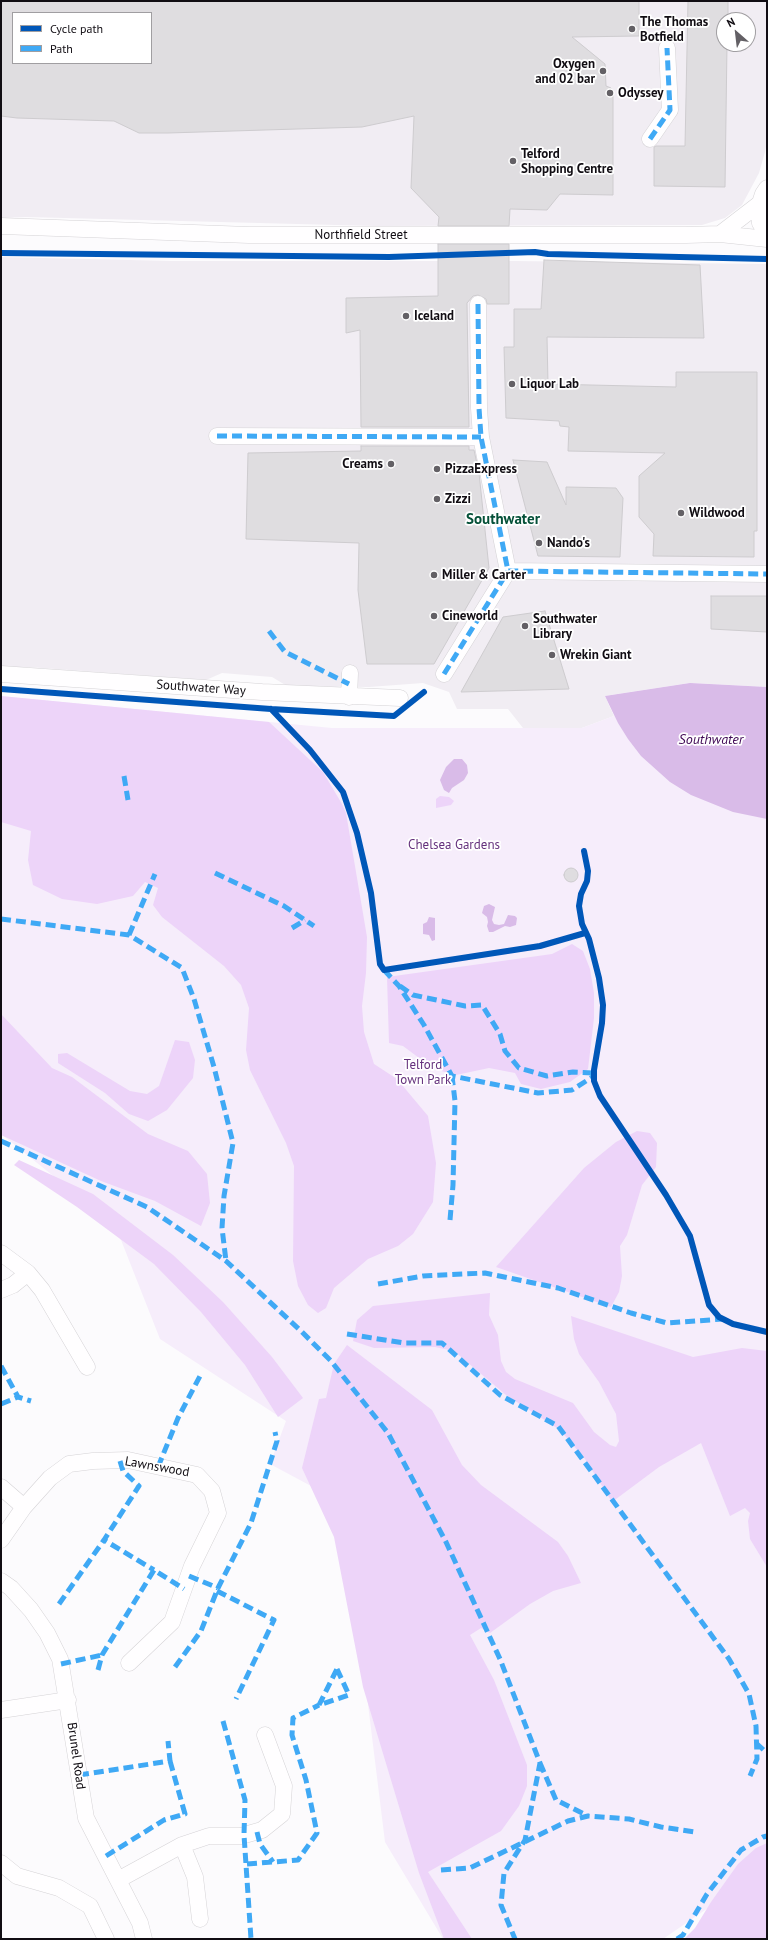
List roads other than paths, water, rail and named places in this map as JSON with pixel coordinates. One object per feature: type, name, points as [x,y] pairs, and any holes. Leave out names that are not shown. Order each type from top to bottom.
[{"type":"street","points":[[650,139],[670,110],[667,48]]},
{"type":"street","points":[[767,188],[759,204],[758,216],[760,223],[767,234]]},
{"type":"street","points":[[720,234],[759,204]]},
{"type":"street","name":"Northfield Street","points":[[1,226],[249,235],[720,234],[767,239]]},
{"type":"street","points":[[444,674],[508,571],[481,437],[479,408],[478,304]]},
{"type":"street","points":[[217,436],[481,437]]},
{"type":"street","points":[[508,571],[767,574]]},
{"type":"street","points":[[348,697],[350,673]]},
{"type":"street","name":"Southwater Way","points":[[1,674],[348,697],[400,698]]},
{"type":"street","points":[[1,1253],[28,1273],[42,1290],[87,1367]]},
{"type":"street","points":[[1,1290],[13,1285],[28,1273]]},
{"type":"street","name":"Lawnswood","points":[[1,1540],[24,1507],[50,1478],[69,1464],[93,1461],[128,1460],[197,1475],[212,1491],[218,1513],[192,1566],[172,1622],[129,1663]]},
{"type":"street","points":[[1,1487],[24,1507]]},
{"type":"street","name":"Brunel Road","points":[[1,1581],[10,1588],[31,1610],[47,1633],[60,1659],[68,1700],[86,1818],[140,1923],[144,1939]]},
{"type":"street","points":[[1,1710],[68,1700]]},
{"type":"street","points":[[118,1880],[182,1845],[209,1836],[241,1836],[262,1830],[282,1814],[284,1786],[265,1735]]},
{"type":"street","points":[[182,1845],[195,1876],[200,1919]]},
{"type":"street","points":[[1,1863],[17,1876],[60,1888],[90,1906],[106,1939]]},
{"type":"water","name":"Southwater","points":[[690,683],[767,687],[767,819],[733,812],[691,795],[670,782],[641,756],[628,739],[618,723],[605,696]]},
{"type":"water","points":[[454,759],[462,759],[467,765],[468,773],[464,780],[452,788],[449,793],[444,790],[440,780],[446,767]]},
{"type":"water","points":[[489,904],[495,907],[492,920],[494,924],[504,924],[508,915],[515,916],[517,918],[516,925],[510,927],[505,926],[493,932],[489,932],[487,917],[482,913],[484,906]]},
{"type":"water","points":[[429,917],[435,918],[435,940],[432,941],[429,935],[423,934],[423,924],[427,922]]},
{"type":"place","name":"The Thomas Botfield","points":[[632,29]]},
{"type":"place","name":"Oxygen and 02 bar","points":[[603,71]]},
{"type":"place","name":"Odyssey","points":[[610,93]]},
{"type":"place","name":"Telford Shopping Centre","points":[[513,161]]},
{"type":"place","name":"Iceland","points":[[406,316]]},
{"type":"place","name":"Liquor Lab","points":[[512,384]]},
{"type":"place","name":"Creams","points":[[391,464]]},
{"type":"place","name":"PizzaExpress","points":[[437,469]]},
{"type":"place","name":"Zizzi","points":[[437,499]]},
{"type":"place","name":"Wildwood","points":[[681,513]]},
{"type":"place","name":"Nando's","points":[[539,543]]},
{"type":"place","name":"Miller & Carter","points":[[434,575]]},
{"type":"place","name":"Cineworld","points":[[434,616]]},
{"type":"place","name":"Southwater Library","points":[[525,626]]},
{"type":"place","name":"Wrekin Giant","points":[[552,655]]},
{"type":"district","name":"Southwater","points":[[503,520]]},
{"type":"park label","name":"Chelsea Gardens","points":[[454,845]]},
{"type":"park label","name":"Telford Town Park","points":[[423,1072]]}]
